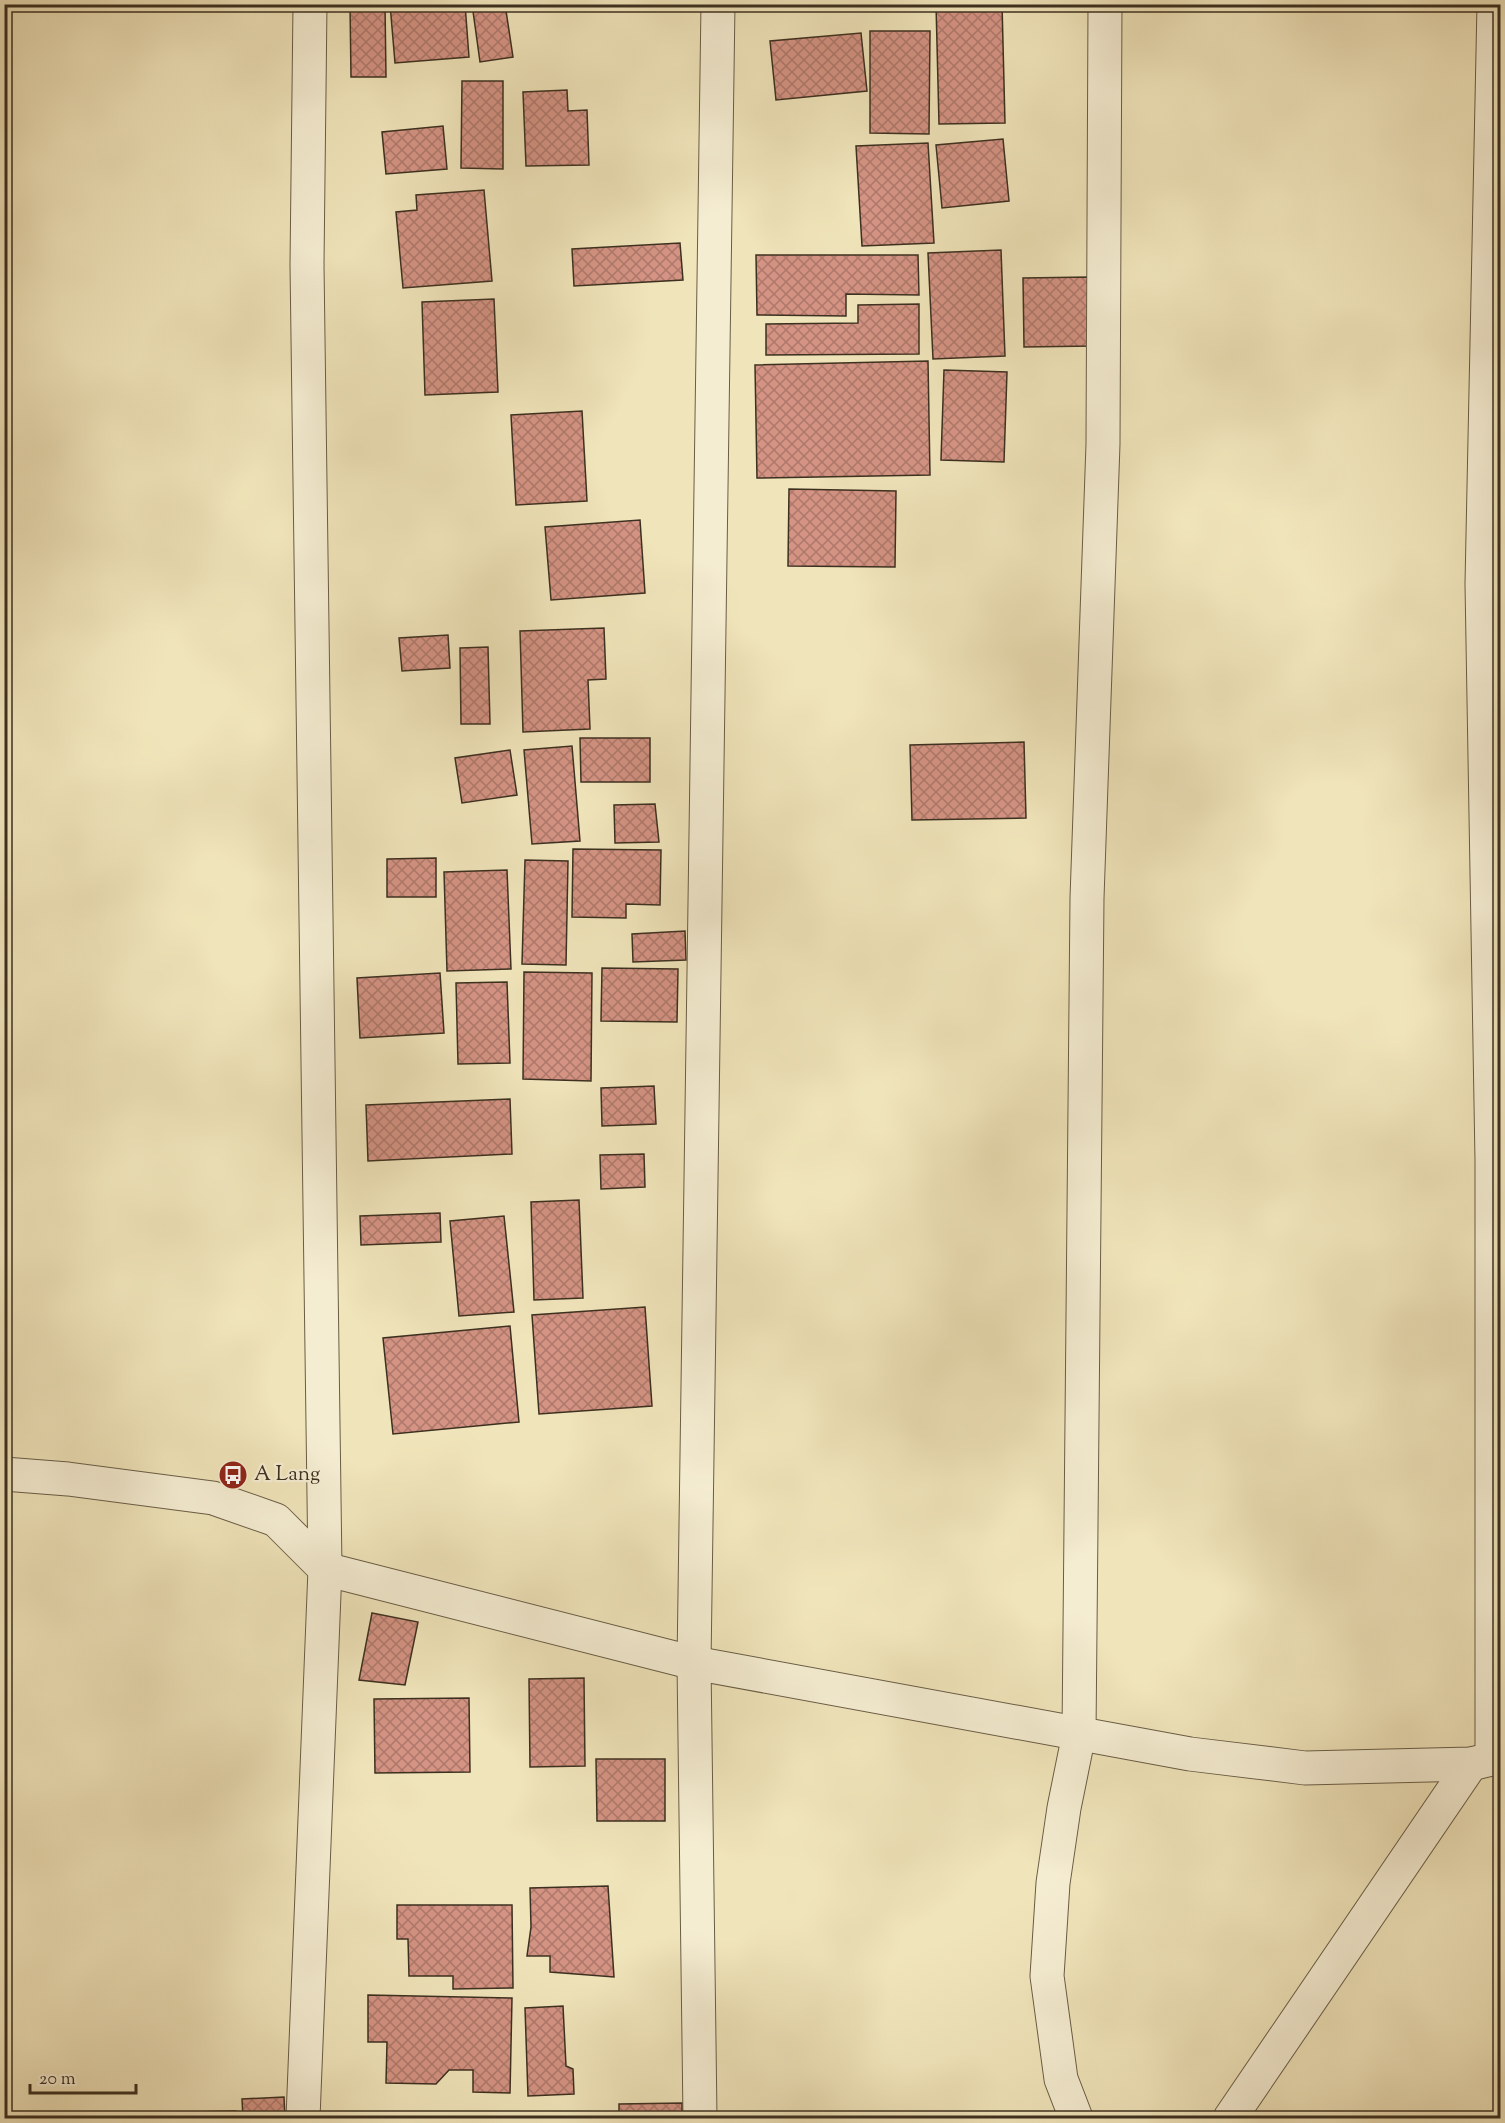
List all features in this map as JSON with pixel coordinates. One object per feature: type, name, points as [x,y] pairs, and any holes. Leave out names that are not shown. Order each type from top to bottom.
[{"type":"street","points":[[303,2118],[325,1569],[307,265],[310,4]]},
{"type":"street","points":[[700,2118],[694,1663],[718,4]]},
{"type":"street","points":[[1076,2118],[1061,2079],[1047,1976],[1053,1883],[1078,1734],[1087,898],[1103,444],[1105,4]]},
{"type":"street","points":[[1230,2118],[1488,1760],[1492,1161],[1482,584],[1494,4]]},
{"type":"street","points":[[4,1474],[68,1479],[213,1498],[276,1520],[325,1569],[694,1663],[1190,1754],[1305,1768],[1488,1760]]},
{"type":"building","points":[[350,4],[385,4],[386,77],[351,77]]},
{"type":"building","points":[[390,4],[465,4],[469,57],[395,63]]},
{"type":"building","points":[[472,4],[505,4],[513,57],[480,62]]},
{"type":"building","points":[[936,4],[1002,4],[1005,123],[939,124]]},
{"type":"building","points":[[870,31],[930,31],[929,134],[870,133]]},
{"type":"building","points":[[861,33],[867,91],[776,100],[770,41]]},
{"type":"building","points":[[462,81],[503,81],[503,169],[461,168]]},
{"type":"building","points":[[567,90],[568,111],[587,110],[589,165],[526,166],[523,92]]},
{"type":"building","points":[[443,126],[447,169],[386,174],[382,132]]},
{"type":"building","points":[[1003,139],[1009,201],[942,208],[936,145]]},
{"type":"building","points":[[928,143],[934,243],[862,246],[856,146]]},
{"type":"building","points":[[484,190],[492,281],[403,288],[396,212],[417,210],[416,195]]},
{"type":"building","points":[[680,243],[683,280],[574,286],[572,249]]},
{"type":"building","points":[[1001,250],[1005,356],[933,359],[928,253]]},
{"type":"building","points":[[756,255],[918,255],[919,295],[846,294],[846,316],[757,315]]},
{"type":"building","points":[[1090,277],[1092,346],[1024,347],[1023,278]]},
{"type":"building","points":[[494,299],[498,392],[425,395],[422,302]]},
{"type":"building","points":[[919,304],[919,354],[766,355],[766,324],[858,323],[858,305]]},
{"type":"building","points":[[928,361],[930,475],[757,478],[755,365]]},
{"type":"building","points":[[944,370],[1007,372],[1004,462],[941,460]]},
{"type":"building","points":[[582,411],[587,501],[516,505],[511,415]]},
{"type":"building","points":[[789,489],[896,491],[895,567],[788,566]]},
{"type":"building","points":[[640,520],[645,593],[551,600],[545,527]]},
{"type":"building","points":[[604,628],[606,679],[588,680],[590,729],[523,732],[520,631]]},
{"type":"building","points":[[448,635],[450,668],[402,671],[399,638]]},
{"type":"building","points":[[488,647],[490,724],[461,724],[460,648]]},
{"type":"building","points":[[580,738],[650,738],[650,782],[581,782]]},
{"type":"building","points":[[1024,742],[1026,818],[912,820],[910,745]]},
{"type":"building","points":[[572,746],[580,841],[532,844],[524,750]]},
{"type":"building","points":[[510,750],[517,795],[462,803],[455,758]]},
{"type":"building","points":[[655,804],[659,842],[615,843],[614,805]]},
{"type":"building","points":[[573,849],[661,850],[660,905],[626,904],[626,918],[572,917]]},
{"type":"building","points":[[436,858],[436,897],[387,897],[387,859]]},
{"type":"building","points":[[525,860],[568,861],[566,965],[522,964]]},
{"type":"building","points":[[507,870],[511,969],[447,971],[444,872]]},
{"type":"building","points":[[685,931],[686,960],[633,962],[632,934]]},
{"type":"building","points":[[602,968],[678,969],[677,1022],[601,1021]]},
{"type":"building","points":[[524,972],[592,973],[591,1081],[523,1079]]},
{"type":"building","points":[[440,973],[444,1033],[360,1038],[357,978]]},
{"type":"building","points":[[507,982],[510,1063],[458,1064],[456,983]]},
{"type":"building","points":[[654,1086],[656,1124],[602,1126],[601,1088]]},
{"type":"building","points":[[510,1099],[512,1154],[368,1161],[366,1105]]},
{"type":"building","points":[[644,1154],[645,1187],[601,1189],[600,1155]]},
{"type":"building","points":[[579,1200],[583,1298],[534,1300],[531,1202]]},
{"type":"building","points":[[440,1213],[441,1242],[361,1245],[360,1216]]},
{"type":"building","points":[[504,1216],[514,1312],[459,1316],[450,1221]]},
{"type":"building","points":[[645,1307],[652,1406],[539,1414],[532,1315]]},
{"type":"building","points":[[510,1326],[519,1422],[393,1434],[383,1338]]},
{"type":"building","points":[[372,1613],[418,1622],[405,1685],[359,1680]]},
{"type":"building","points":[[584,1678],[585,1766],[530,1767],[529,1679]]},
{"type":"building","points":[[469,1698],[470,1772],[375,1773],[374,1699]]},
{"type":"building","points":[[596,1759],[665,1759],[665,1821],[597,1821]]},
{"type":"building","points":[[608,1886],[614,1977],[550,1972],[550,1956],[527,1956],[531,1927],[530,1888]]},
{"type":"building","points":[[397,1905],[512,1905],[513,1988],[453,1989],[453,1976],[409,1976],[408,1939],[397,1939]]},
{"type":"building","points":[[368,1995],[512,1998],[510,2093],[473,2092],[473,2070],[449,2070],[436,2084],[386,2083],[387,2042],[368,2042]]},
{"type":"building","points":[[563,2006],[566,2066],[573,2069],[574,2094],[528,2096],[525,2008]]},
{"type":"building","points":[[284,2097],[285,2118],[243,2118],[242,2099]]},
{"type":"building","points":[[682,2103],[682,2118],[619,2118],[619,2104]]},
{"type":"building","points":[[236,2111],[236,2118],[137,2118],[137,2113]]},
{"type":"building","points":[[517,2114],[569,2114],[569,2118],[518,2118]]},
{"type":"place","name":"A Lang","points":[[233,1475]]}]
